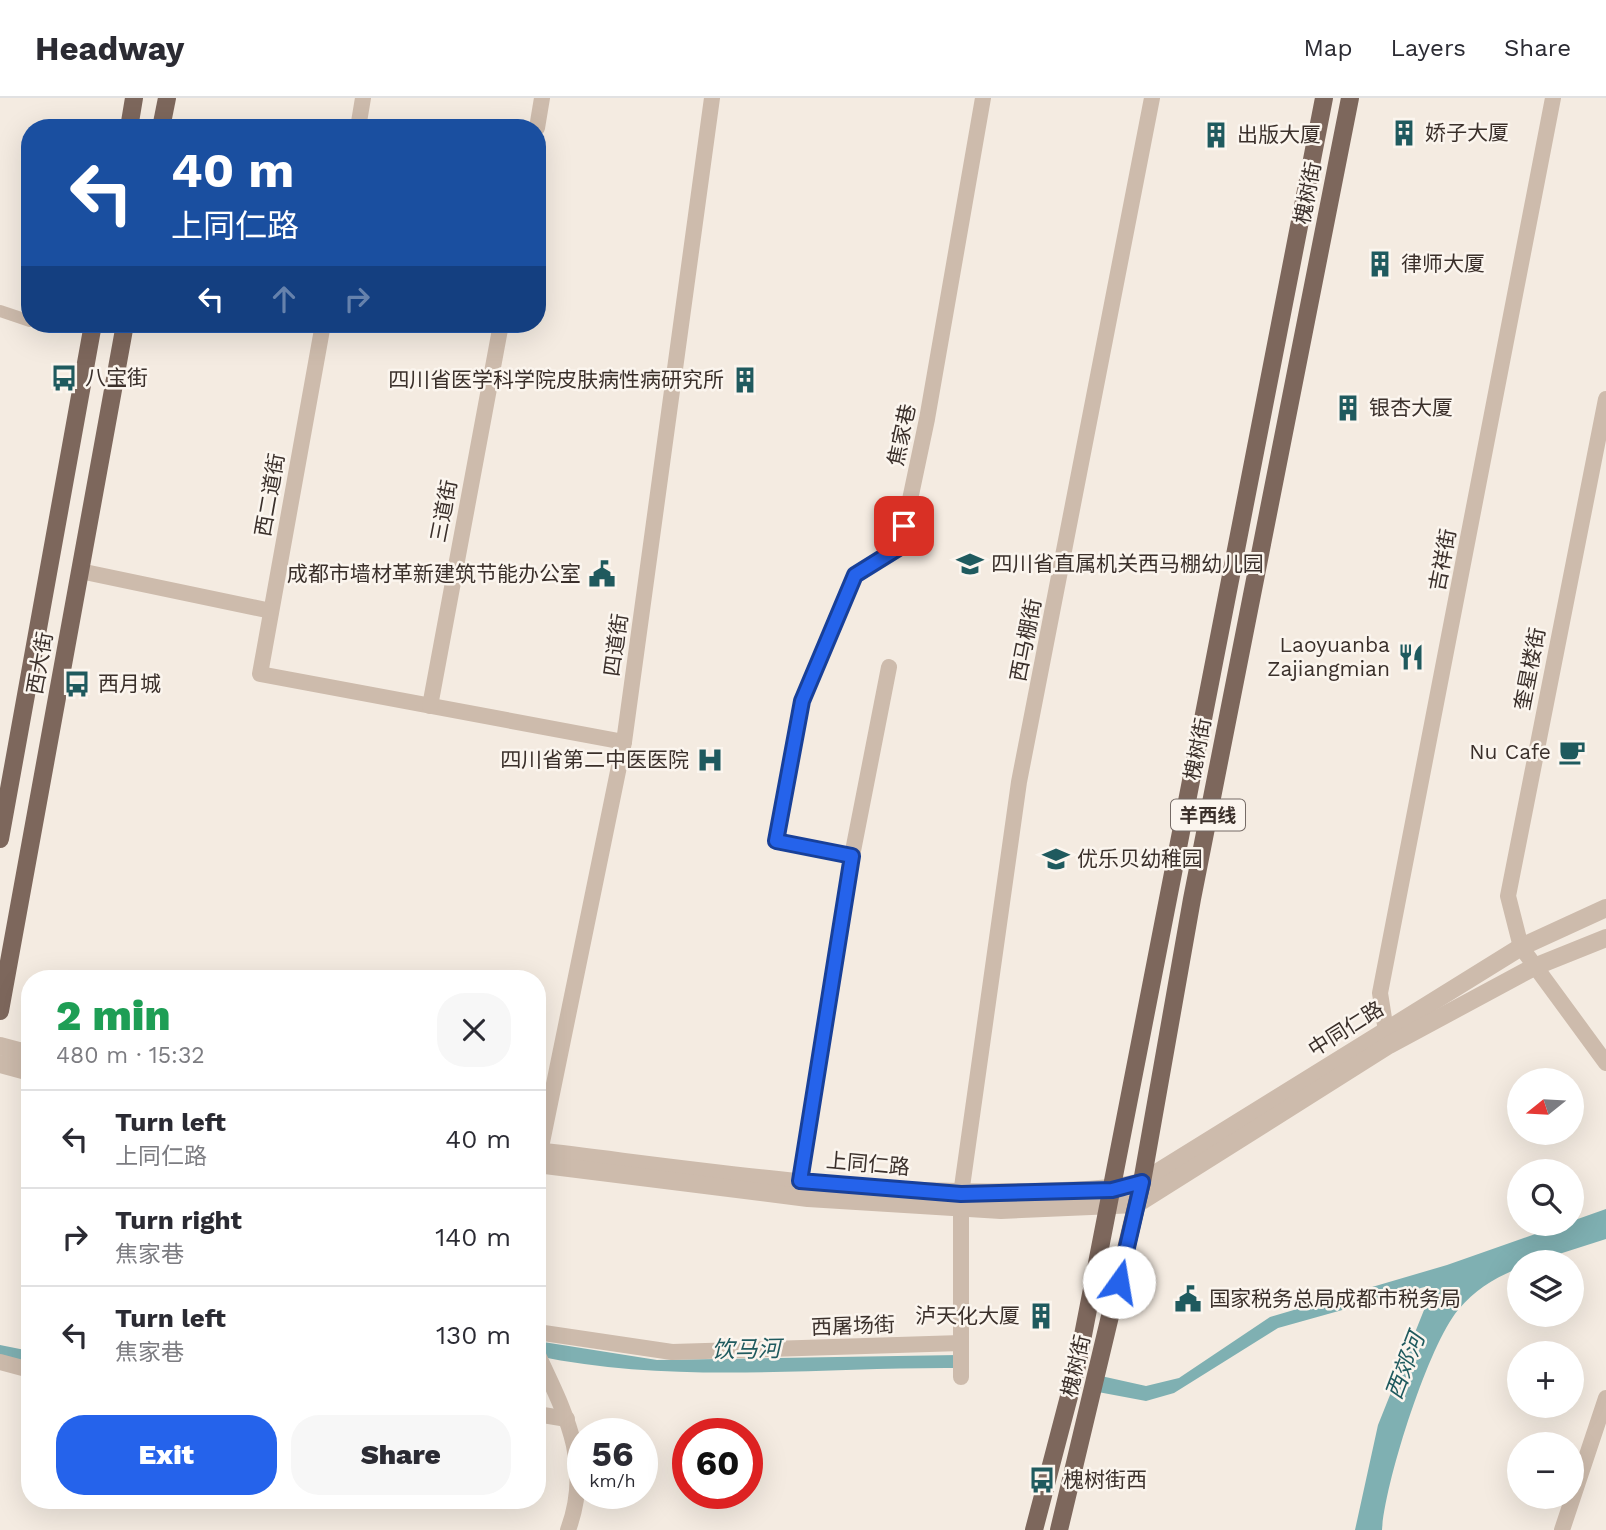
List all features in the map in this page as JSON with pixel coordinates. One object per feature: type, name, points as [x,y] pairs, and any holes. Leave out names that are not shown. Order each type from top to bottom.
[{"type":"main road","points":[[130,119],[134,98]]},
{"type":"main road","points":[[163,119],[167,98]]},
{"type":"main road","name":"槐树街","points":[[1034,1530],[1077,1366],[1324,98]]},
{"type":"main road","name":"槐树街","points":[[1059,1530],[1142,1182],[1192,899],[1350,98]]},
{"type":"main road","name":"西大街","points":[[0,839],[91,333]]},
{"type":"main road","name":"西大街","points":[[0,1011],[123,333]]},
{"type":"street","points":[[360,119],[363,98]]},
{"type":"street","points":[[538,119],[542,98]]},
{"type":"street","name":"四道街","points":[[546,1120],[624,742],[712,98]]},
{"type":"street","name":"焦家巷","points":[[852,856],[776,841],[802,701],[855,575],[900,547],[928,419],[983,98]]},
{"type":"street","name":"西马棚街","points":[[960,1200],[1019,782],[1152,98]]},
{"type":"street","name":"吉祥街","points":[[1386,1031],[1380,993],[1553,98]]},
{"type":"street","points":[[0,311],[21,318]]},
{"type":"street","name":"西二道街","points":[[321,333],[260,674],[430,706]]},
{"type":"street","name":"三道街","points":[[430,706],[498,333]]},
{"type":"street","name":"奎星楼街","points":[[1606,399],[1510,873],[1508,896],[1510,914],[1521,947],[1606,1063]]},
{"type":"street","points":[[80,571],[271,611]]},
{"type":"street","points":[[800,1181],[852,856],[889,667]]},
{"type":"street","points":[[430,706],[624,742]]},
{"type":"street","name":"中同仁路","points":[[1111,1198],[1142,1182],[1521,947],[1606,908]]},
{"type":"street","points":[[1111,1198],[1137,1204],[1390,1045],[1534,967],[1606,938]]},
{"type":"street","points":[[0,1046],[21,1052]]},
{"type":"street","points":[[0,1064],[21,1070]]},
{"type":"street","points":[[546,1160],[808,1198],[960,1200],[961,1377]]},
{"type":"street","name":"上同仁路","points":[[546,1160],[800,1181],[960,1200],[1111,1198]]},
{"type":"street","name":"西屠场街","points":[[546,1333],[672,1352],[961,1342]]},
{"type":"street","points":[[0,1362],[21,1368]]},
{"type":"street","points":[[546,1372],[567,1419]]},
{"type":"street","points":[[1562,1530],[1606,1398]]},
{"type":"street","points":[[546,1416],[567,1419]]},
{"type":"street","points":[[568,1530],[571,1509]]},
{"type":"water","name":"西郊河","points":[[1606,1209],[1606,1239],[1572,1250],[1507,1250],[1507,1273],[1472,1296],[1446,1328],[1422,1383],[1399,1449],[1382,1530],[1355,1530],[1378,1425],[1432,1290],[1428,1286],[1278,1328],[1174,1393],[1146,1401],[1098,1392],[1101,1376],[1146,1386],[1179,1378],[1270,1317],[1447,1265],[1529,1236],[1584,1236],[1584,1217]]},
{"type":"water","points":[[546,1342],[657,1360],[958,1355],[957,1368],[694,1372],[589,1365],[546,1358]]},
{"type":"water","points":[[0,1345],[21,1349],[21,1364],[0,1358]]},
{"type":"place","name":"娇子大厦","points":[[1404,133]]},
{"type":"place","name":"出版大厦","points":[[1216,135]]},
{"type":"place","name":"律师大厦","points":[[1380,264]]},
{"type":"place","name":"八宝街","points":[[64,378]]},
{"type":"place","name":"四川省医学科学院皮肤病性病研究所","points":[[745,380]]},
{"type":"place","name":"银杏大厦","points":[[1348,408]]},
{"type":"place","name":"四川省直属机关西马棚幼儿园","points":[[970,564]]},
{"type":"place","name":"成都市墙材革新建筑节能办公室","points":[[602,574]]},
{"type":"place","name":"Laoyuanba Zajiangmian","points":[[1411,657]]},
{"type":"place","name":"西月城","points":[[77,684]]},
{"type":"place","name":"Nu Cafe","points":[[1572,752]]},
{"type":"place","name":"四川省第二中医医院","points":[[710,760]]},
{"type":"place","name":"优乐贝幼稚园","points":[[1056,859]]},
{"type":"place","name":"国家税务总局成都市税务局","points":[[1188,1299]]},
{"type":"place","name":"泸天化大厦","points":[[1041,1316]]},
{"type":"place","name":"槐树街西","points":[[1042,1480]]},
{"type":"route","points":[[904,526],[900,547],[855,575],[802,701],[776,841],[852,856],[800,1181],[961,1194],[1112,1190],[1142,1182],[1119,1282]]},
{"type":"water label","name":"饮马河","points":[[746,1349]]}]
